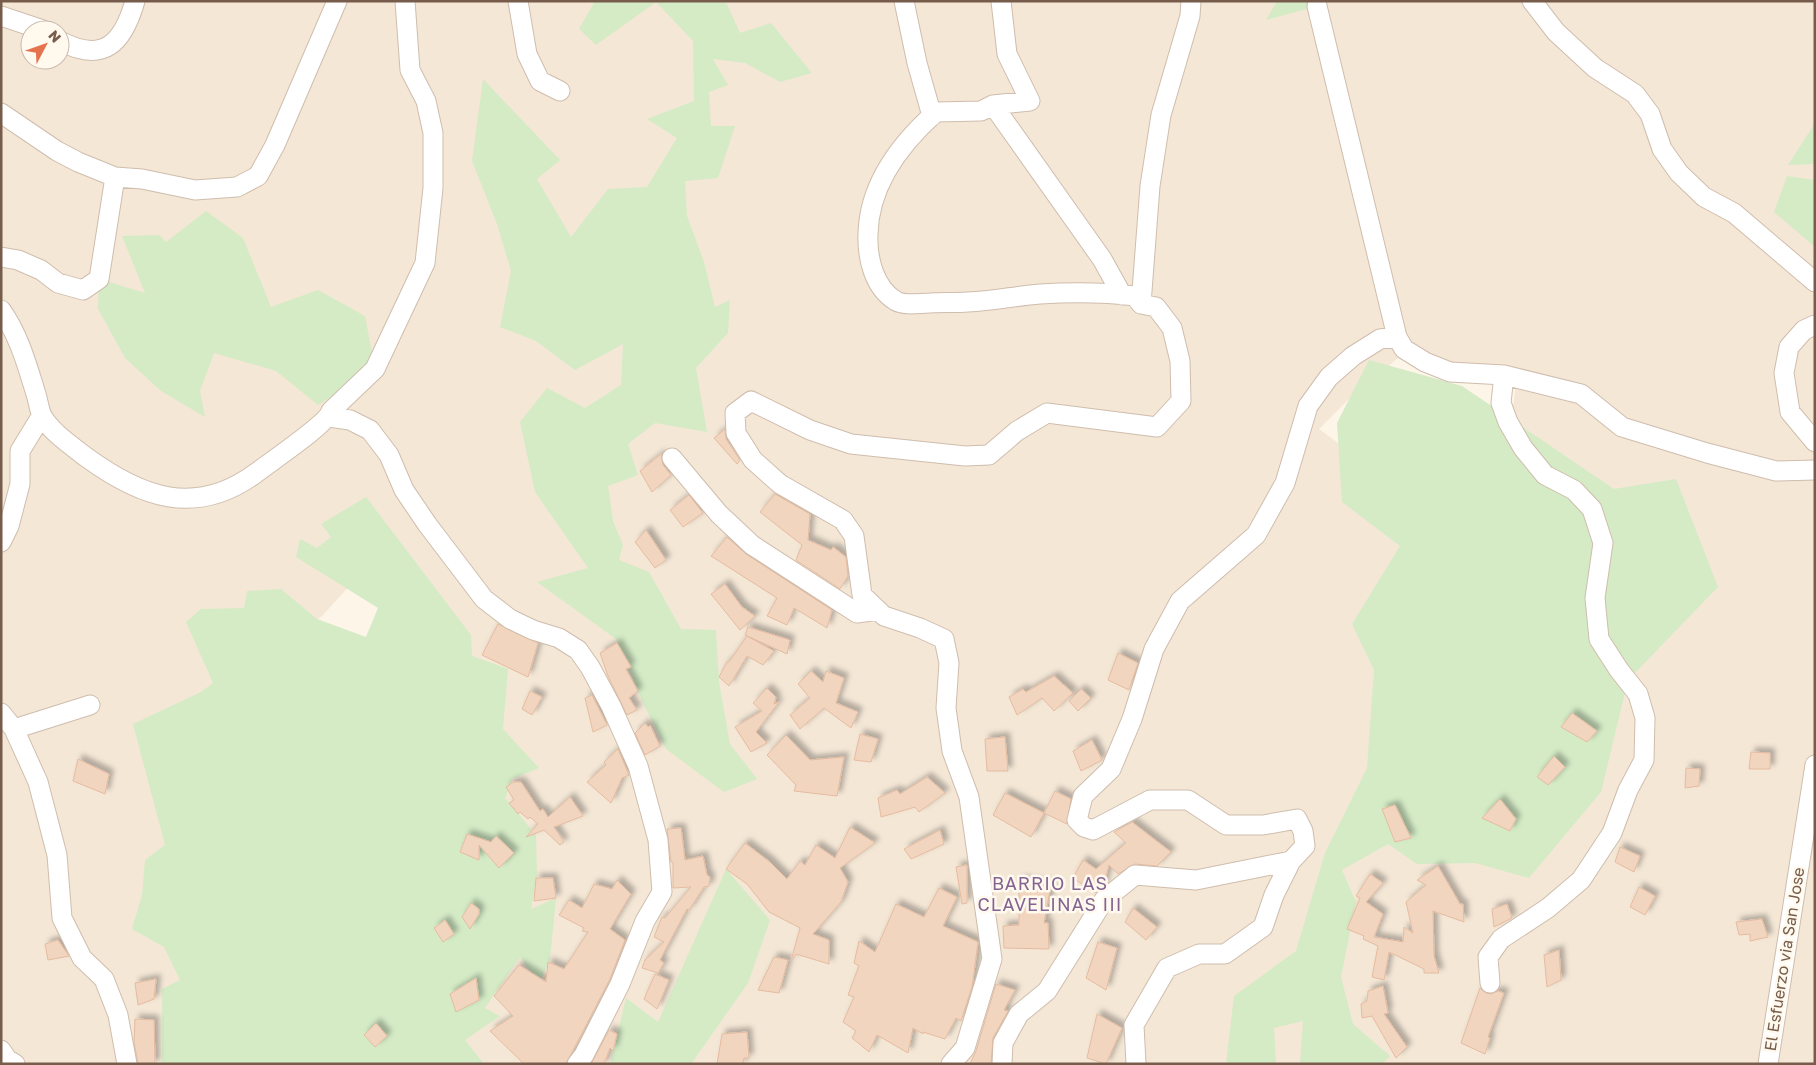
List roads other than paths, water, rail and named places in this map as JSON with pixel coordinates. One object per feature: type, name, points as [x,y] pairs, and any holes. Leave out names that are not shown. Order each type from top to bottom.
[{"type":"street","points":[[70,44],[85,49],[102,49],[115,44],[130,20],[135,1]]},
{"type":"street","points":[[1,113],[57,151],[78,162],[116,177],[142,179],[195,190],[237,187],[258,176],[275,145],[336,1]]},
{"type":"street","points":[[1,310],[16,336],[42,416],[74,448],[130,486],[155,495],[187,499],[214,493],[245,480],[329,417],[331,411],[374,369],[425,263],[433,188],[433,133],[426,101],[410,70],[406,1]]},
{"type":"street","points":[[518,1],[527,54],[540,81],[560,91]]},
{"type":"street","points":[[904,1],[917,63],[932,116]]},
{"type":"street","points":[[951,1064],[965,1048],[992,958],[968,797],[952,751],[946,708],[949,663],[944,640],[920,628],[884,616],[862,594],[854,536],[843,520],[780,484],[753,460],[736,433],[735,413],[751,401],[810,430],[851,444],[965,456],[989,455],[1017,430],[1047,413],[1157,427],[1181,401],[1180,361],[1172,328],[1156,307],[1140,304],[1135,296],[1122,294],[1041,294],[970,302],[910,303],[897,301],[880,286],[868,257],[868,232],[873,200],[888,165],[907,139],[936,112],[981,111],[993,105],[1030,101],[1007,54],[1000,1]]},
{"type":"street","points":[[1140,304],[1150,186],[1161,115],[1190,16],[1191,1]]},
{"type":"street","points":[[1532,1],[1556,32],[1595,68],[1635,94],[1650,114],[1662,149],[1679,173],[1704,197],[1734,213],[1815,282]]},
{"type":"street","points":[[1318,6],[1397,337],[1404,349],[1424,362],[1450,372],[1504,375],[1574,391],[1581,394],[1622,427],[1697,450],[1776,471],[1815,470]]},
{"type":"street","points":[[1,16],[20,22]]},
{"type":"street","points":[[993,105],[1102,259],[1122,294]]},
{"type":"street","points":[[1,258],[18,260],[41,270],[58,283],[83,290],[99,279],[116,177]]},
{"type":"street","points":[[1815,325],[1804,330],[1789,347],[1784,373],[1790,412],[1815,442]]},
{"type":"street","points":[[1136,1064],[1134,1025],[1167,968],[1199,954],[1225,954],[1263,927],[1274,895],[1291,860],[1305,846],[1303,831],[1297,819],[1263,825],[1226,825],[1188,800],[1150,800],[1093,830],[1084,827],[1077,820],[1083,796],[1111,769],[1132,719],[1154,649],[1180,601],[1256,535],[1284,483],[1308,406],[1329,377],[1353,356],[1380,339],[1397,337]]},
{"type":"street","points":[[1490,983],[1488,957],[1501,940],[1548,908],[1581,880],[1612,833],[1628,790],[1644,760],[1645,718],[1638,694],[1619,670],[1599,639],[1595,598],[1603,543],[1592,509],[1574,490],[1545,475],[1524,448],[1508,422],[1501,403],[1504,375]]},
{"type":"street","points":[[1,542],[10,526],[20,484],[20,451],[42,416]]},
{"type":"street","points":[[329,417],[350,420],[370,430],[389,455],[404,490],[427,524],[484,599],[510,619],[533,630],[559,638],[578,650],[590,667],[611,706],[638,766],[658,840],[662,892],[646,921],[620,984],[584,1055],[577,1064]]},
{"type":"street","points":[[672,458],[719,514],[752,545],[857,613],[878,610]]},
{"type":"street","points":[[14,730],[90,704]]},
{"type":"street","points":[[1,713],[14,730],[38,782],[56,855],[62,918],[82,958],[104,980],[118,1015],[127,1064]]},
{"type":"street","name":"El Esfuerzo via San Jose","points":[[1768,1064],[1815,765]]},
{"type":"street","points":[[1002,1064],[1003,1043],[1019,1014],[1047,991],[1104,900],[1135,874],[1196,880],[1291,860]]},
{"type":"street","points":[[1,1050],[7,1059],[15,1064]]},
{"type":"district","name":"BARRIO LAS CLAVELINAS III","points":[[1050,894]]}]
